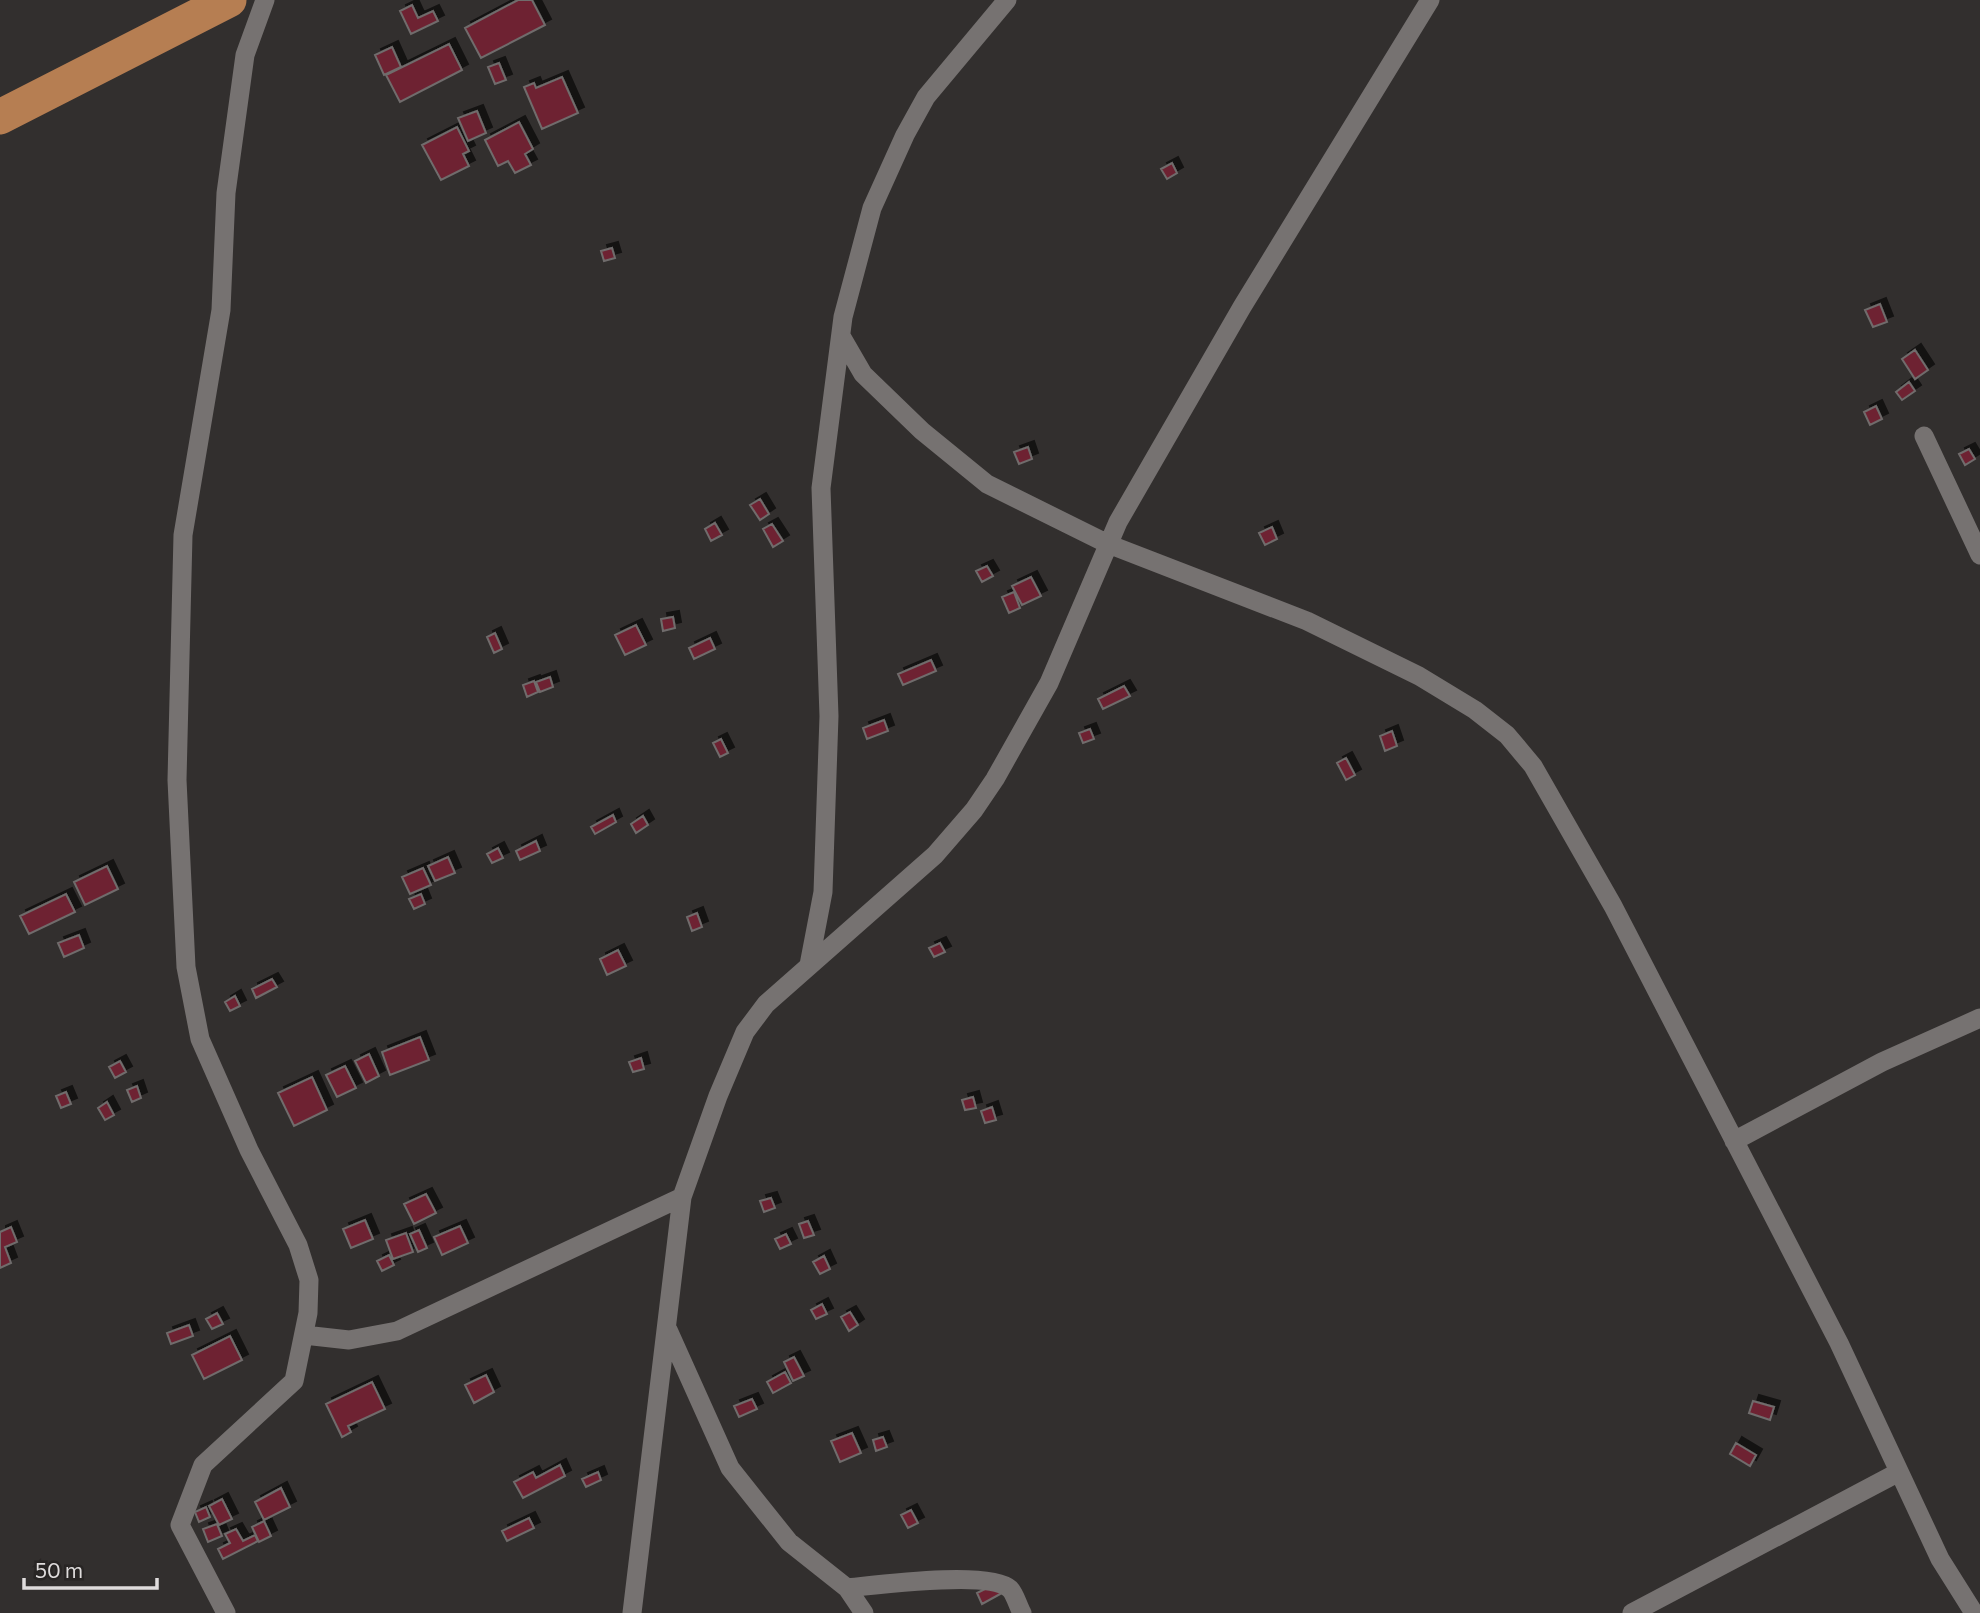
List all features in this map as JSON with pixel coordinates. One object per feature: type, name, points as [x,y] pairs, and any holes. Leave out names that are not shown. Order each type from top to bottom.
[{"type":"highway","points":[[0,92],[179,0]]},
{"type":"highway","points":[[0,117],[229,0]]},
{"type":"street","points":[[226,1613],[180,1525],[203,1465],[294,1381],[308,1312],[309,1280],[298,1245],[249,1150],[200,1039],[186,967],[177,780],[183,535],[221,310],[226,193],[246,55],[265,0]]},
{"type":"street","points":[[810,965],[823,892],[829,716],[821,488],[843,317],[872,208],[905,135],[926,97],[1007,0]]},
{"type":"street","points":[[632,1613],[682,1197],[718,1096],[745,1032],[766,1004],[935,855],[974,810],[995,779],[1049,683],[1118,522],[1242,307],[1430,0]]},
{"type":"street","points":[[841,335],[863,374],[922,431],[987,484],[1108,544],[1307,621],[1419,676],[1475,710],[1507,735],[1533,766],[1613,906],[1839,1343],[1940,1559],[1973,1613]]},
{"type":"street","points":[[1924,436],[1980,555]]},
{"type":"street","points":[[1734,1142],[1882,1062],[1980,1018]]},
{"type":"street","points":[[304,1335],[349,1340],[397,1331],[682,1197]]},
{"type":"street","points":[[667,1329],[730,1468],[789,1542],[847,1588],[864,1613]]},
{"type":"street","points":[[1632,1613],[1899,1472]]},
{"type":"street","points":[[847,1588],[992,1580],[1010,1589],[1022,1613]]},
{"type":"building","points":[[518,0],[532,0],[545,25],[481,58],[465,28]]},
{"type":"building","points":[[412,5],[418,18],[433,11],[438,21],[411,34],[400,11]]},
{"type":"building","points":[[449,44],[462,70],[400,102],[386,75]]},
{"type":"building","points":[[392,47],[401,67],[384,75],[375,55]]},
{"type":"building","points":[[499,63],[506,80],[495,84],[488,67]]},
{"type":"building","points":[[562,77],[578,113],[542,129],[524,87],[534,83],[536,88]]},
{"type":"building","points":[[477,111],[486,133],[468,141],[458,118]]},
{"type":"building","points":[[519,122],[533,149],[525,154],[531,165],[515,173],[508,161],[498,166],[485,140]]},
{"type":"building","points":[[457,127],[469,151],[463,154],[469,166],[441,180],[422,145]]},
{"type":"building","points":[[1172,163],[1177,173],[1167,179],[1161,169]]},
{"type":"building","points":[[612,248],[615,258],[604,261],[601,251]]},
{"type":"building","points":[[1880,304],[1887,322],[1873,327],[1865,310]]},
{"type":"building","points":[[1915,350],[1928,370],[1915,379],[1902,359]]},
{"type":"building","points":[[1909,382],[1915,391],[1902,400],[1896,392]]},
{"type":"building","points":[[1876,406],[1882,419],[1870,425],[1864,412]]},
{"type":"building","points":[[1028,447],[1032,459],[1019,464],[1014,452]]},
{"type":"building","points":[[1969,449],[1975,459],[1965,465],[1959,454]]},
{"type":"building","points":[[760,499],[769,514],[760,520],[750,505]]},
{"type":"building","points":[[715,523],[722,535],[711,541],[705,529]]},
{"type":"building","points":[[772,524],[783,541],[773,547],[763,529]]},
{"type":"building","points":[[1272,527],[1277,539],[1265,545],[1259,533]]},
{"type":"building","points":[[987,566],[993,576],[982,582],[976,571]]},
{"type":"building","points":[[1031,577],[1041,596],[1022,605],[1012,586]]},
{"type":"building","points":[[1014,592],[1020,608],[1009,613],[1002,597]]},
{"type":"building","points":[[673,617],[675,628],[663,631],[661,619]]},
{"type":"building","points":[[636,625],[646,645],[625,655],[615,635]]},
{"type":"building","points":[[495,633],[502,649],[494,653],[487,637]]},
{"type":"building","points":[[710,638],[715,649],[694,659],[689,648]]},
{"type":"building","points":[[931,660],[936,671],[903,685],[898,674]]},
{"type":"building","points":[[550,677],[553,687],[540,692],[536,682]]},
{"type":"building","points":[[534,681],[538,692],[527,697],[523,685]]},
{"type":"building","points":[[1124,686],[1130,696],[1103,709],[1098,699]]},
{"type":"building","points":[[884,720],[888,731],[867,739],[863,728]]},
{"type":"building","points":[[1090,729],[1094,739],[1083,743],[1079,733]]},
{"type":"building","points":[[1392,731],[1397,746],[1385,751],[1380,736]]},
{"type":"building","points":[[721,739],[728,753],[720,757],[713,743]]},
{"type":"building","points":[[1346,758],[1355,775],[1346,780],[1337,763]]},
{"type":"building","points":[[613,815],[616,822],[595,834],[591,827]]},
{"type":"building","points":[[643,816],[648,825],[636,833],[631,824]]},
{"type":"building","points":[[536,841],[540,851],[520,860],[516,851]]},
{"type":"building","points":[[498,848],[503,858],[492,863],[487,854]]},
{"type":"building","points":[[448,857],[455,873],[435,881],[428,866]]},
{"type":"building","points":[[107,866],[118,889],[85,905],[74,882]]},
{"type":"building","points":[[423,868],[431,885],[410,894],[402,877]]},
{"type":"building","points":[[66,894],[75,912],[29,934],[20,916]]},
{"type":"building","points":[[421,894],[425,904],[414,909],[409,899]]},
{"type":"building","points":[[697,913],[702,927],[692,931],[687,917]]},
{"type":"building","points":[[79,935],[84,948],[64,957],[58,943]]},
{"type":"building","points":[[940,943],[945,952],[934,957],[929,948]]},
{"type":"building","points":[[618,950],[626,966],[607,975],[600,959]]},
{"type":"building","points":[[272,979],[277,987],[256,998],[252,989]]},
{"type":"building","points":[[235,996],[240,1006],[230,1011],[225,1002]]},
{"type":"building","points":[[420,1037],[429,1060],[390,1075],[382,1052]]},
{"type":"building","points":[[369,1054],[379,1076],[366,1083],[355,1061]]},
{"type":"building","points":[[641,1058],[644,1069],[633,1072],[629,1062]]},
{"type":"building","points":[[120,1061],[126,1072],[115,1078],[109,1067]]},
{"type":"building","points":[[345,1066],[356,1088],[337,1097],[326,1075]]},
{"type":"building","points":[[312,1077],[327,1110],[294,1126],[278,1093]]},
{"type":"building","points":[[137,1086],[141,1098],[132,1102],[127,1090]]},
{"type":"building","points":[[66,1092],[71,1104],[61,1108],[56,1096]]},
{"type":"building","points":[[973,1097],[976,1108],[965,1110],[962,1100]]},
{"type":"building","points":[[107,1102],[114,1115],[105,1120],[98,1108]]},
{"type":"building","points":[[992,1107],[996,1120],[985,1123],[981,1111]]},
{"type":"building","points":[[426,1194],[436,1213],[414,1224],[404,1204]]},
{"type":"building","points":[[771,1198],[775,1208],[764,1212],[760,1201]]},
{"type":"building","points":[[365,1220],[373,1239],[351,1248],[343,1229]]},
{"type":"building","points":[[808,1221],[814,1235],[804,1238],[799,1224]]},
{"type":"building","points":[[460,1226],[468,1243],[442,1255],[434,1237]]},
{"type":"building","points":[[11,1227],[17,1242],[5,1247],[11,1263],[0,1268],[0,1232]]},
{"type":"building","points":[[419,1230],[427,1248],[418,1252],[410,1234]]},
{"type":"building","points":[[406,1233],[413,1252],[393,1259],[386,1240]]},
{"type":"building","points":[[786,1234],[791,1244],[780,1249],[775,1239]]},
{"type":"building","points":[[389,1255],[394,1265],[382,1271],[377,1261]]},
{"type":"building","points":[[824,1256],[830,1269],[820,1274],[813,1262]]},
{"type":"building","points":[[822,1304],[827,1314],[816,1319],[811,1310]]},
{"type":"building","points":[[850,1312],[858,1325],[849,1331],[841,1317]]},
{"type":"building","points":[[217,1313],[223,1324],[212,1329],[206,1319]]},
{"type":"building","points":[[189,1325],[193,1336],[171,1344],[167,1333]]},
{"type":"building","points":[[230,1336],[242,1360],[204,1379],[192,1355]]},
{"type":"building","points":[[794,1357],[804,1376],[793,1381],[784,1362]]},
{"type":"building","points":[[785,1372],[791,1383],[773,1393],[767,1382]]},
{"type":"building","points":[[486,1375],[494,1392],[474,1403],[465,1385]]},
{"type":"building","points":[[372,1382],[385,1409],[348,1426],[351,1432],[342,1437],[326,1404]]},
{"type":"building","points":[[752,1399],[757,1409],[739,1417],[734,1406]]},
{"type":"building","points":[[1753,1401],[1774,1407],[1770,1420],[1749,1413]]},
{"type":"building","points":[[852,1433],[861,1453],[840,1462],[831,1441]]},
{"type":"building","points":[[883,1437],[887,1447],[876,1451],[873,1440]]},
{"type":"building","points":[[1736,1443],[1756,1455],[1750,1466],[1730,1454]]},
{"type":"building","points":[[560,1465],[565,1476],[523,1498],[514,1482],[533,1472],[536,1478]]},
{"type":"building","points":[[598,1472],[601,1480],[586,1487],[582,1479]]},
{"type":"building","points":[[281,1488],[290,1507],[264,1520],[255,1502]]},
{"type":"building","points":[[222,1499],[232,1519],[219,1525],[209,1506]]},
{"type":"building","points":[[206,1507],[210,1517],[199,1522],[195,1512]]},
{"type":"building","points":[[911,1510],[918,1523],[908,1528],[901,1515]]},
{"type":"building","points":[[529,1518],[534,1528],[507,1541],[502,1531]]},
{"type":"building","points":[[264,1521],[271,1536],[259,1542],[252,1527]]},
{"type":"building","points":[[217,1524],[222,1536],[208,1542],[203,1529]]},
{"type":"building","points":[[236,1529],[243,1541],[255,1535],[258,1541],[223,1559],[218,1549],[230,1543],[225,1534]]},
{"type":"building","points":[[997,1583],[1002,1593],[982,1604],[977,1593]]}]
